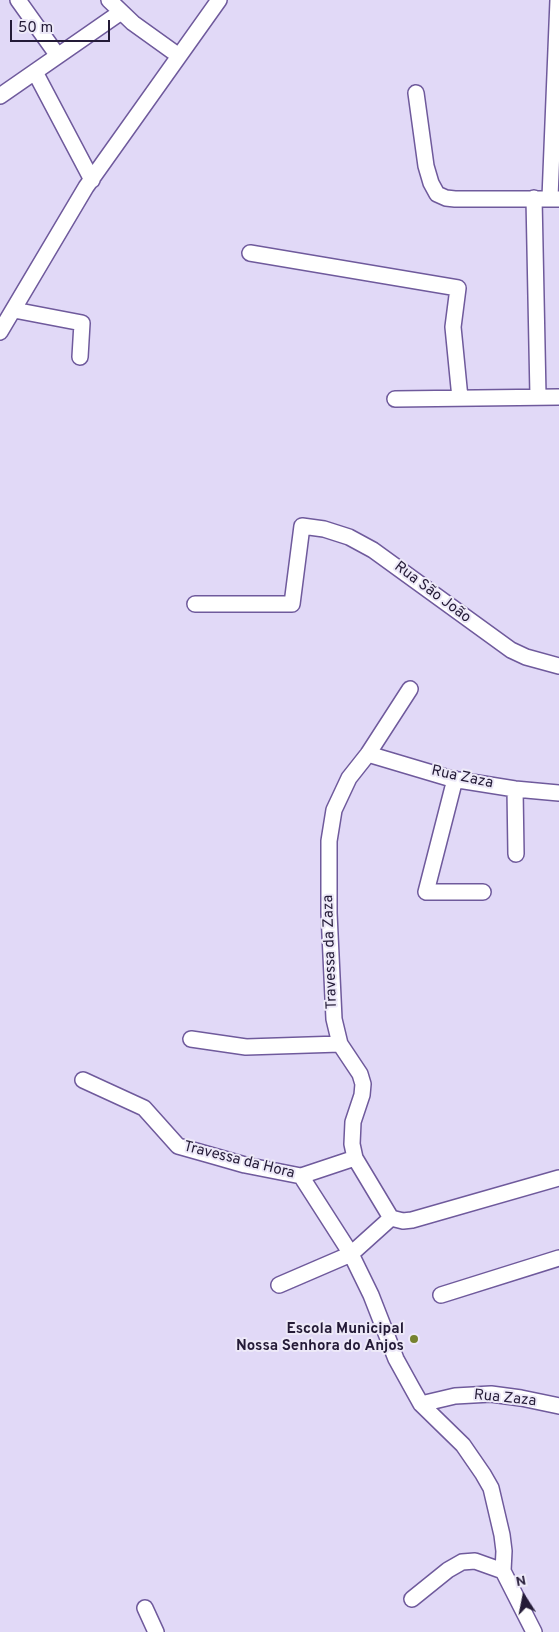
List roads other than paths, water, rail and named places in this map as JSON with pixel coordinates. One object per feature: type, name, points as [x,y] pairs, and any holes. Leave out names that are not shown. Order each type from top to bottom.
[{"type":"street","points":[[18,0],[58,56]]},
{"type":"street","points":[[109,0],[133,23],[179,56]]},
{"type":"street","points":[[0,332],[92,180],[219,0]]},
{"type":"street","points":[[416,93],[426,166],[431,183],[437,194],[455,199],[554,198],[558,0]]},
{"type":"street","points":[[0,96],[121,12]]},
{"type":"street","points":[[35,72],[92,180]]},
{"type":"street","points":[[534,198],[538,396]]},
{"type":"street","points":[[250,254],[458,288],[452,327],[460,398]]},
{"type":"street","points":[[14,310],[82,323],[80,357]]},
{"type":"street","points":[[395,399],[559,396]]},
{"type":"street","name":"Rua São João","points":[[195,604],[292,604],[302,526],[324,529],[340,534],[374,550],[511,650],[526,657],[559,666]]},
{"type":"street","name":"Travessa da Zaza","points":[[391,1218],[355,1158],[352,1128],[362,1095],[363,1084],[358,1070],[340,1044],[335,1029],[329,913],[329,841],[334,810],[348,778],[368,754],[410,689]]},
{"type":"street","name":"Rua Zaza","points":[[368,754],[455,779],[515,789],[559,793]]},
{"type":"street","points":[[455,779],[426,892],[483,892]]},
{"type":"street","points":[[515,789],[516,854]]},
{"type":"street","points":[[191,1039],[246,1047],[340,1044]]},
{"type":"street","name":"Travessa da Hora","points":[[83,1080],[144,1108],[178,1146],[245,1165],[301,1176],[355,1158]]},
{"type":"street","points":[[301,1176],[351,1254],[396,1359],[421,1404],[463,1444],[491,1488],[502,1535],[504,1551],[503,1571],[534,1632]]},
{"type":"street","points":[[279,1285],[351,1254],[391,1218],[402,1221],[412,1220],[559,1178]]},
{"type":"street","points":[[441,1295],[559,1258]]},
{"type":"street","name":"Rua Zaza","points":[[421,1404],[455,1396],[491,1394],[559,1406]]},
{"type":"street","points":[[412,1600],[448,1570],[462,1562],[474,1561],[503,1571]]},
{"type":"street","points":[[144,1608],[156,1632]]},
{"type":"place","name":"Escola Municipal Nossa Senhora do Anjos","points":[[414,1339]]}]
